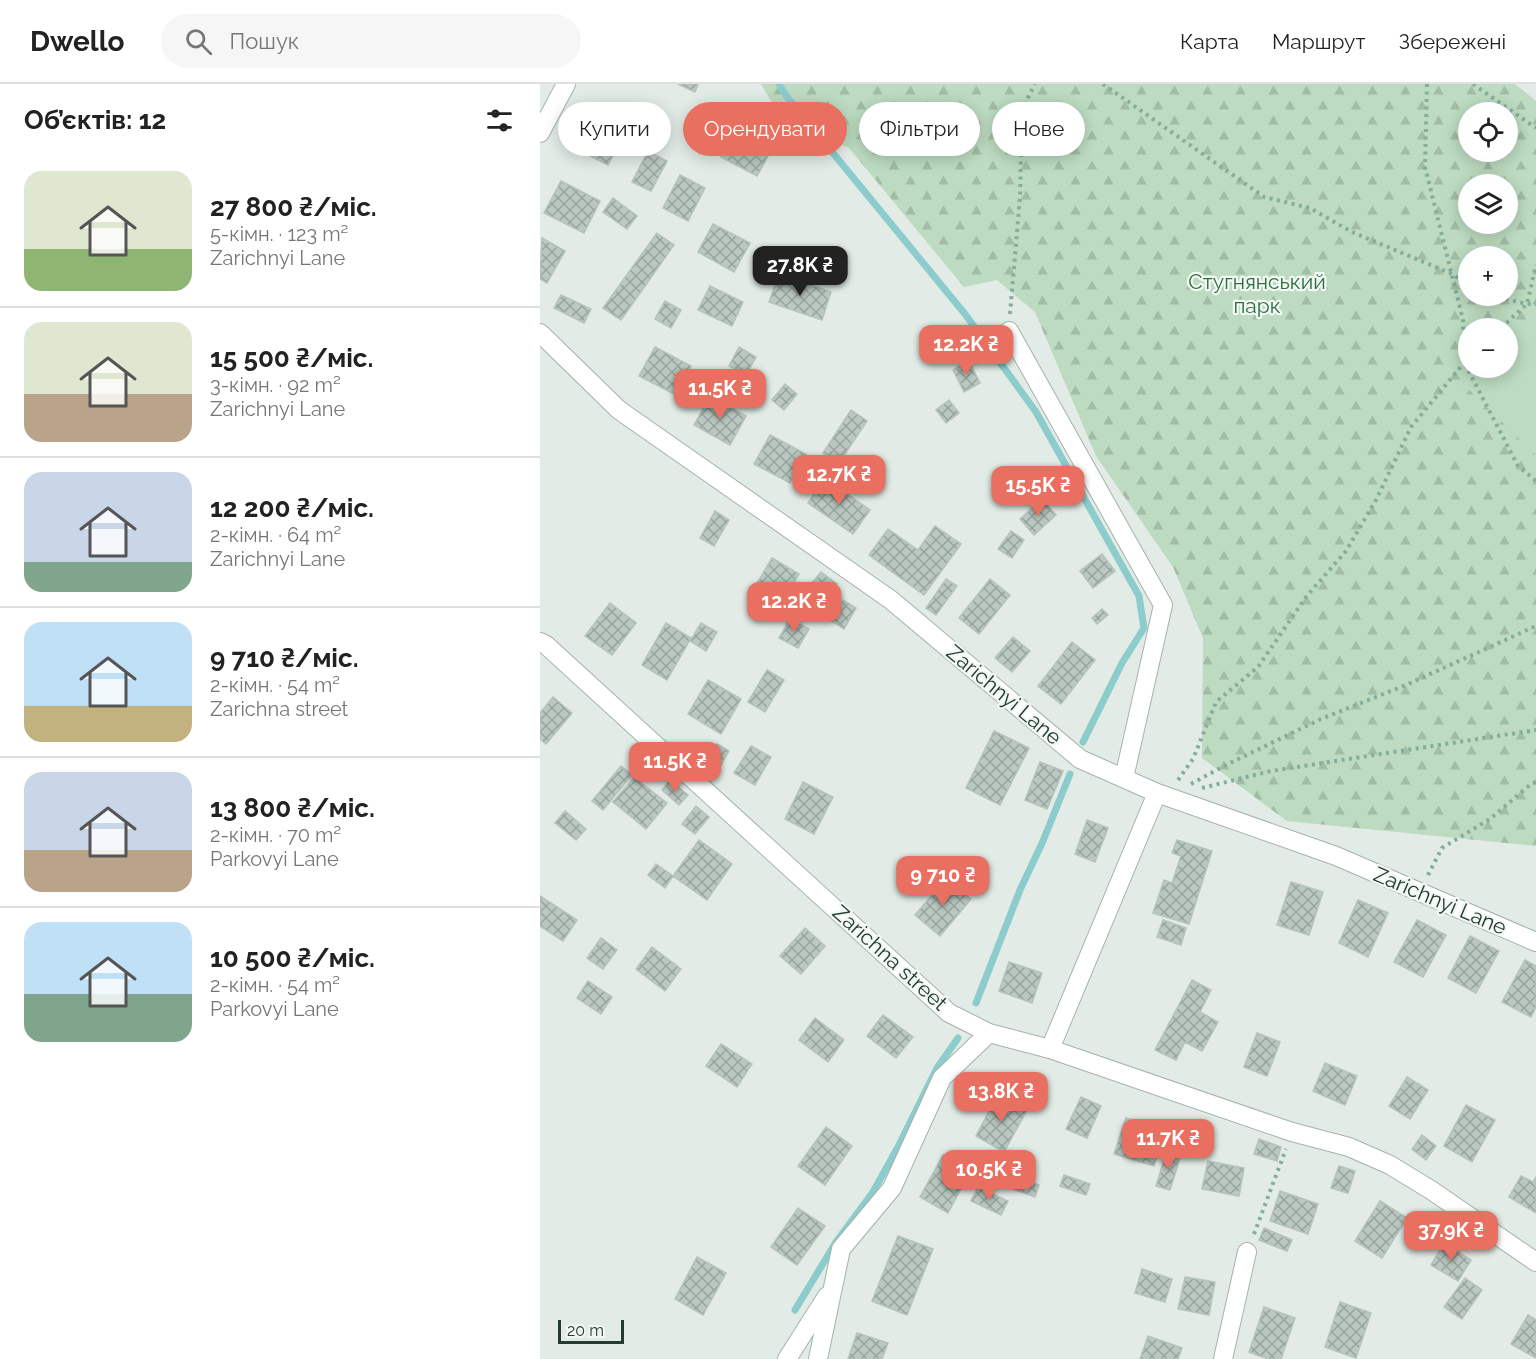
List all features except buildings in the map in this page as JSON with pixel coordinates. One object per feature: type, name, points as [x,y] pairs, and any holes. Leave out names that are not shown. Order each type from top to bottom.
[{"type":"street","points":[[540,133],[566,84]]},
{"type":"street","points":[[1009,331],[1163,605],[1124,778]]},
{"type":"street","name":"Zarichnyi Lane","points":[[540,333],[619,410],[891,600],[1080,759],[1164,795],[1336,856],[1536,942]]},
{"type":"street","name":"Zarichna street","points":[[540,642],[546,645],[949,1013],[989,1033],[1050,1049],[1292,1132],[1349,1147],[1390,1165],[1431,1190],[1536,1262]]},
{"type":"street","points":[[1050,1049],[1164,795]]},
{"type":"street","points":[[818,1359],[841,1249],[892,1188],[942,1078],[989,1033]]},
{"type":"street","points":[[1223,1359],[1247,1252]]},
{"type":"street","points":[[787,1359],[833,1287]]},
{"type":"path","points":[[1009,331],[1020,197],[1023,109],[1035,84]]},
{"type":"path","points":[[1103,84],[1264,197],[1310,208],[1352,232],[1458,278]]},
{"type":"path","points":[[1427,84],[1425,166],[1462,318]]},
{"type":"path","points":[[1473,84],[1536,128]]},
{"type":"path","points":[[1512,318],[1527,304],[1536,265]]},
{"type":"path","points":[[1518,302],[1536,304]]},
{"type":"path","points":[[1164,795],[1193,759],[1216,702],[1258,667],[1306,597],[1346,551],[1376,500],[1411,427],[1458,369]]},
{"type":"path","points":[[1472,378],[1518,466],[1536,481]]},
{"type":"path","points":[[1164,795],[1321,719],[1406,685],[1536,626]]},
{"type":"path","points":[[1164,795],[1271,771],[1536,730]]},
{"type":"path","points":[[1420,892],[1442,848],[1490,819],[1536,782]]},
{"type":"path","points":[[1247,1252],[1292,1132]]},
{"type":"green space","name":"Стугнянський парк","points":[[761,84],[1515,84],[1536,101],[1536,846],[1287,821],[1202,758],[1203,638],[1173,567],[1096,456],[1035,312],[997,280],[964,287],[847,147],[847,102],[772,102]]},
{"type":"green space","points":[[1536,311],[1536,455],[1464,385],[1471,378],[1518,378],[1518,330]]},
{"type":"waterway","points":[[779,84],[787,97],[965,314],[1036,412],[1139,596],[1144,628],[1122,663],[1083,742]]},
{"type":"waterway","points":[[976,1003],[1020,890],[1070,774]]},
{"type":"waterway","points":[[795,1310],[836,1242],[873,1192],[937,1068],[958,1038]]}]
